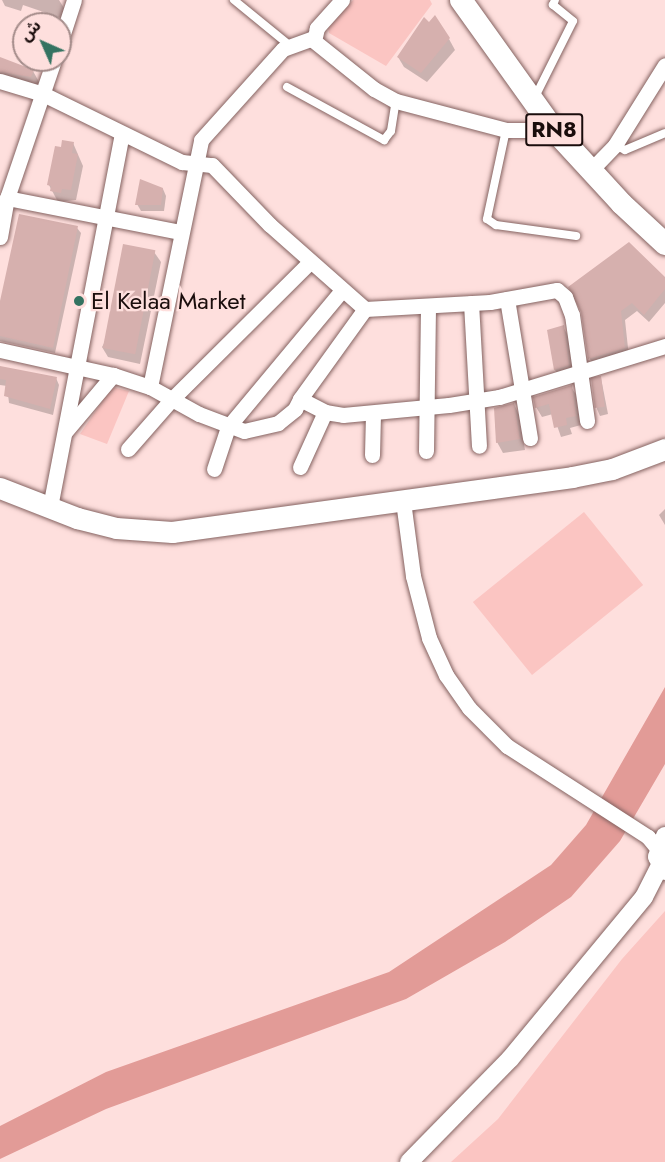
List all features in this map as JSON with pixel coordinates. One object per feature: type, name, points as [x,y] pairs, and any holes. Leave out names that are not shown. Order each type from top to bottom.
[{"type":"main road","name":"RN8","points":[[461,0],[555,130],[590,171],[665,244]]},
{"type":"main road","points":[[0,488],[116,528],[172,532],[572,477],[612,469],[665,449]]},
{"type":"street","points":[[342,0],[317,28],[314,38],[320,48],[396,101],[506,130],[555,130]]},
{"type":"street","points":[[150,387],[194,164],[201,140],[217,120],[289,45],[314,38]]},
{"type":"street","points":[[590,171],[615,145],[665,65]]},
{"type":"street","points":[[0,237],[7,198],[50,72]]},
{"type":"street","points":[[0,81],[43,94],[122,134],[194,164],[212,165],[310,262],[365,309],[471,303],[552,290],[561,293],[572,315],[586,421]]},
{"type":"street","points":[[50,507],[122,134]]},
{"type":"street","points":[[7,198],[104,219],[182,232]]},
{"type":"street","points":[[128,449],[172,399],[310,262]]},
{"type":"street","points":[[214,469],[228,427],[342,290]]},
{"type":"street","points":[[507,299],[530,438]]},
{"type":"street","points":[[471,303],[479,446]]},
{"type":"street","points":[[426,451],[428,306]]},
{"type":"street","points":[[0,350],[113,375],[150,387],[228,427],[244,431],[267,429],[287,417],[365,309]]},
{"type":"street","points":[[300,399],[326,412],[373,414],[476,401],[523,390],[665,346]]},
{"type":"street","points":[[63,434],[113,375]]},
{"type":"street","points":[[300,467],[326,412]]},
{"type":"street","points":[[372,455],[373,414]]},
{"type":"street","points":[[403,501],[420,608],[446,675],[469,708],[507,746],[657,847],[644,897]]},
{"type":"street","points":[[418,1159],[510,1059],[644,897],[665,886]]},
{"type":"lane","points":[[234,0],[289,45]]},
{"type":"lane","points":[[533,101],[573,21],[553,5],[555,0]]},
{"type":"lane","points":[[287,87],[384,140],[391,131],[396,101]]},
{"type":"lane","points":[[506,130],[487,219],[496,225],[576,236]]},
{"type":"lane","points":[[615,145],[625,150],[665,133]]},
{"type":"shaded area","points":[[353,0],[430,0],[432,4],[386,66],[329,33],[328,28]]},
{"type":"shaded area","points":[[112,387],[129,391],[107,444],[80,434]]},
{"type":"shaded area","points":[[584,512],[643,585],[532,675],[473,602]]},
{"type":"shaded area","points":[[665,687],[665,764],[620,841],[571,897],[505,942],[406,999],[106,1109],[0,1159],[0,1126],[106,1072],[389,972],[551,865],[586,825]]},
{"type":"shaded area","points":[[665,911],[665,1162],[451,1162],[498,1119],[622,959]]},
{"type":"building","points":[[435,15],[450,38],[421,73],[397,57],[424,17],[429,22]]},
{"type":"building","points":[[0,57],[12,62],[12,72],[33,72],[31,77],[0,72]]},
{"type":"building","points":[[62,140],[74,142],[72,153],[78,154],[71,190],[62,189],[61,193],[50,191],[51,186],[47,185],[55,146],[61,147]]},
{"type":"building","points":[[140,179],[163,188],[161,205],[135,205]]},
{"type":"building","points":[[19,214],[78,226],[53,348],[0,336],[0,301]]},
{"type":"building","points":[[629,242],[665,277],[665,289],[644,315],[632,303],[621,311],[625,348],[588,359],[581,312],[568,287]]},
{"type":"building","points":[[123,244],[155,250],[135,354],[103,348]]},
{"type":"building","points":[[564,325],[569,365],[554,370],[547,330]]},
{"type":"building","points":[[0,366],[57,377],[50,409],[4,396],[6,380],[0,379]]},
{"type":"building","points":[[601,376],[605,407],[595,408],[591,377]]},
{"type":"building","points":[[572,385],[576,416],[566,418],[567,425],[554,428],[549,404],[535,408],[533,397]]},
{"type":"building","points":[[514,403],[520,439],[496,443],[494,408]]},
{"type":"place","name":"El Kelaa Market","points":[[79,301]]}]
